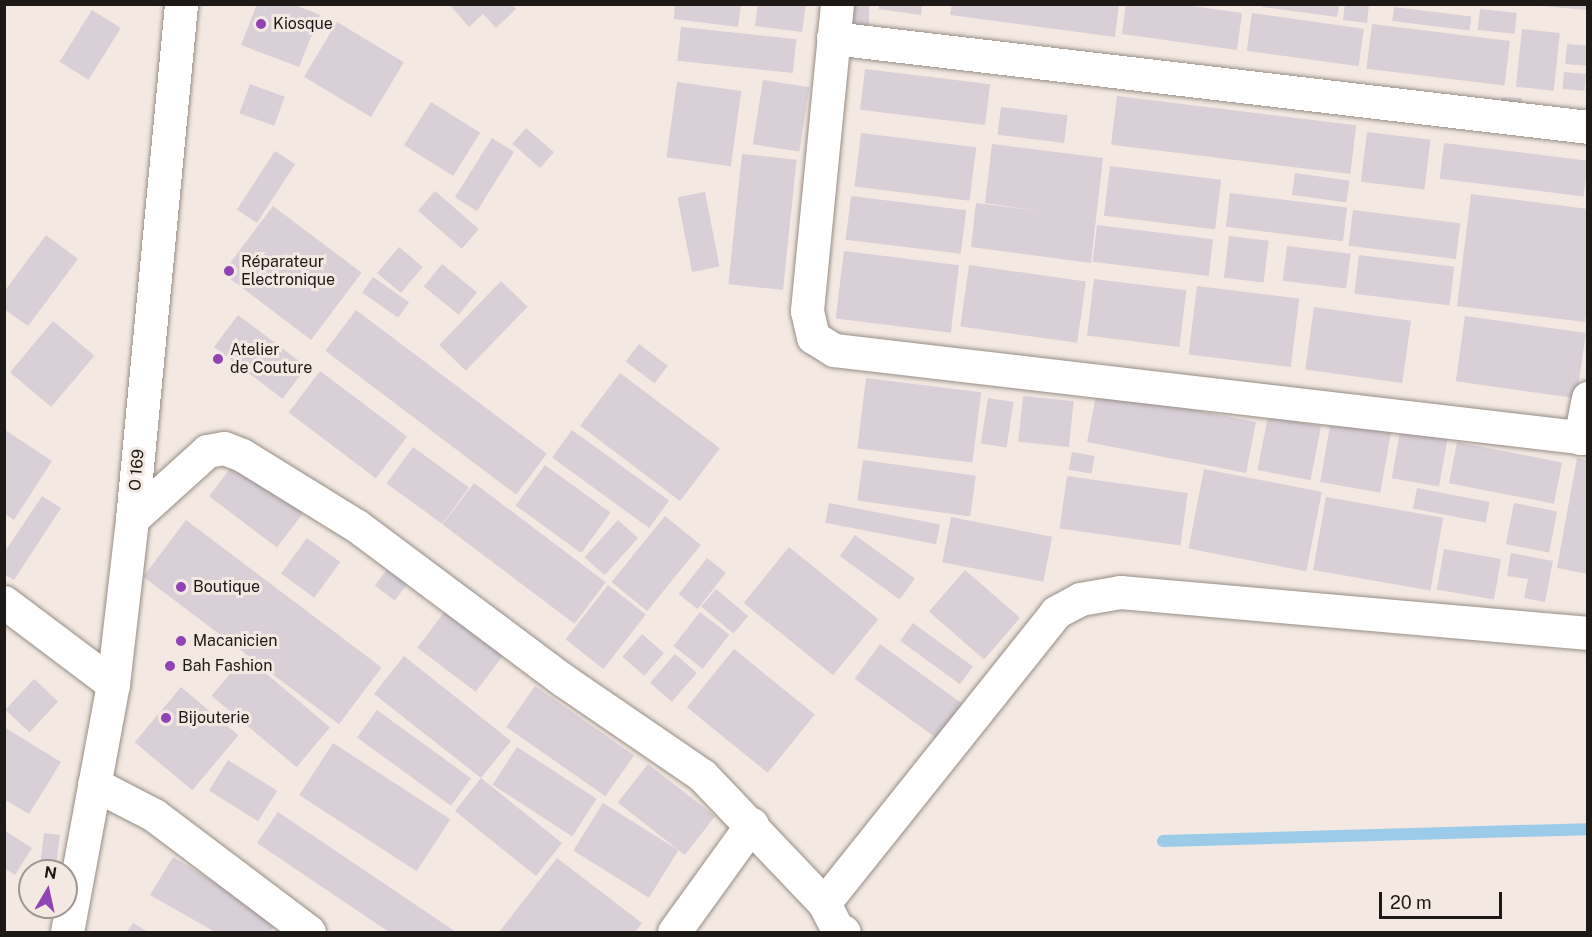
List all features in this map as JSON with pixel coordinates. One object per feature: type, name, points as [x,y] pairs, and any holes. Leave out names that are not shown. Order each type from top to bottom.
[{"type":"street","name":"O 169","points":[[67,933],[113,684],[132,519],[181,4]]},
{"type":"street","points":[[837,4],[807,311],[813,337],[834,351],[1584,438],[1587,398]]},
{"type":"street","points":[[833,38],[1587,127]]},
{"type":"street","points":[[132,519],[207,451],[224,448],[242,455],[357,526],[563,680],[702,776],[752,824],[824,903],[836,927],[844,933]]},
{"type":"street","points":[[824,903],[1056,612],[1080,599],[1120,592],[1587,633]]},
{"type":"street","points":[[4,602],[113,684]]},
{"type":"street","points":[[94,784],[154,815],[309,933]]},
{"type":"street","points":[[674,933],[752,824]]},
{"type":"building","points":[[257,4],[293,4],[320,15],[299,67],[241,45]]},
{"type":"building","points":[[449,4],[511,4],[516,9],[496,28],[483,14],[469,27]]},
{"type":"building","points":[[675,4],[741,4],[738,27],[674,19]]},
{"type":"building","points":[[758,4],[806,4],[802,32],[755,26]]},
{"type":"building","points":[[841,4],[869,4],[869,25],[841,25]]},
{"type":"building","points":[[879,4],[922,4],[921,15],[879,9]]},
{"type":"building","points":[[952,4],[1119,4],[1115,37],[950,15]]},
{"type":"building","points":[[1126,4],[1177,4],[1242,13],[1237,50],[1122,34]]},
{"type":"building","points":[[1345,4],[1369,4],[1367,23],[1343,20]]},
{"type":"building","points":[[1541,4],[1588,4],[1588,10],[1541,6]]},
{"type":"building","points":[[1262,5],[1339,5],[1337,17],[1262,7]]},
{"type":"building","points":[[1394,7],[1471,17],[1470,30],[1392,21]]},
{"type":"building","points":[[1480,9],[1517,13],[1515,34],[1478,30]]},
{"type":"building","points":[[92,10],[121,28],[89,80],[60,62]]},
{"type":"building","points":[[1252,13],[1364,29],[1359,66],[1247,51]]},
{"type":"building","points":[[337,22],[404,62],[371,117],[304,77]]},
{"type":"building","points":[[1372,24],[1510,41],[1504,86],[1367,69]]},
{"type":"building","points":[[681,27],[796,39],[793,73],[677,61]]},
{"type":"building","points":[[1522,29],[1560,33],[1554,91],[1516,87]]},
{"type":"building","points":[[1567,44],[1588,46],[1586,66],[1565,64]]},
{"type":"building","points":[[865,69],[990,84],[985,125],[860,110]]},
{"type":"building","points":[[1564,72],[1586,74],[1584,91],[1563,89]]},
{"type":"building","points":[[763,80],[809,87],[799,152],[753,144]]},
{"type":"building","points":[[677,82],[741,91],[731,166],[666,157]]},
{"type":"building","points":[[250,84],[285,97],[274,126],[239,113]]},
{"type":"building","points":[[1117,96],[1356,125],[1350,174],[1111,145]]},
{"type":"building","points":[[1502,97],[1522,98],[1521,113],[1501,112]]},
{"type":"building","points":[[431,102],[480,133],[453,176],[404,145]]},
{"type":"building","points":[[1001,107],[1068,115],[1064,143],[998,135]]},
{"type":"building","points":[[526,128],[554,152],[540,168],[512,144]]},
{"type":"building","points":[[1367,132],[1431,140],[1424,189],[1361,182]]},
{"type":"building","points":[[861,133],[976,147],[970,201],[854,187]]},
{"type":"building","points":[[492,138],[514,152],[477,211],[455,197]]},
{"type":"building","points":[[1444,143],[1588,161],[1584,196],[1440,179]]},
{"type":"building","points":[[992,144],[1103,158],[1091,263],[971,247],[976,203],[1048,212],[985,203]]},
{"type":"building","points":[[275,151],[295,164],[257,223],[237,210]]},
{"type":"building","points":[[742,154],[797,160],[783,290],[728,284]]},
{"type":"building","points":[[1110,166],[1221,180],[1215,229],[1104,216]]},
{"type":"building","points":[[1295,173],[1349,181],[1346,202],[1292,195]]},
{"type":"building","points":[[435,191],[479,229],[462,249],[418,211]]},
{"type":"building","points":[[705,192],[720,267],[692,272],[678,197]]},
{"type":"building","points":[[1230,193],[1347,207],[1343,241],[1226,227]]},
{"type":"building","points":[[1471,194],[1588,209],[1588,297],[1585,322],[1457,306]]},
{"type":"building","points":[[851,196],[966,210],[961,254],[846,240]]},
{"type":"building","points":[[273,206],[362,273],[311,340],[222,273]]},
{"type":"building","points":[[1353,210],[1460,223],[1456,259],[1349,246]]},
{"type":"building","points":[[1097,225],[1213,239],[1209,276],[1092,262]]},
{"type":"building","points":[[46,235],[78,259],[28,326],[4,309],[4,292]]},
{"type":"building","points":[[1229,236],[1269,241],[1264,283],[1224,278]]},
{"type":"building","points":[[1287,246],[1351,254],[1346,289],[1283,281]]},
{"type":"building","points":[[399,247],[423,267],[401,293],[377,273]]},
{"type":"building","points":[[844,251],[959,265],[951,333],[836,318]]},
{"type":"building","points":[[1359,255],[1454,267],[1450,305],[1354,294]]},
{"type":"building","points":[[442,264],[477,292],[459,315],[424,287]]},
{"type":"building","points":[[969,265],[1086,281],[1077,343],[960,326]]},
{"type":"building","points":[[373,277],[409,302],[398,318],[362,293]]},
{"type":"building","points":[[1094,279],[1186,290],[1179,347],[1087,336]]},
{"type":"building","points":[[501,281],[528,307],[466,371],[439,345]]},
{"type":"building","points":[[1197,286],[1299,299],[1291,367],[1189,354]]},
{"type":"building","points":[[1314,307],[1411,321],[1402,383],[1305,369]]},
{"type":"building","points":[[356,310],[547,454],[516,495],[325,351]]},
{"type":"building","points":[[238,315],[307,367],[283,399],[214,347]]},
{"type":"building","points":[[1465,316],[1586,333],[1577,398],[1456,381]]},
{"type":"building","points":[[53,321],[94,356],[51,407],[10,372]]},
{"type":"building","points":[[639,344],[668,366],[655,383],[626,362]]},
{"type":"building","points":[[320,371],[407,437],[376,478],[289,413]]},
{"type":"building","points":[[620,373],[720,448],[680,501],[580,426]]},
{"type":"building","points":[[866,378],[981,392],[972,463],[857,448]]},
{"type":"building","points":[[1097,391],[1256,422],[1246,473],[1087,442]]},
{"type":"building","points":[[1023,396],[1074,401],[1069,447],[1018,442]]},
{"type":"building","points":[[988,398],[1014,402],[1006,448],[981,443]]},
{"type":"building","points":[[1268,416],[1321,426],[1311,480],[1258,470]]},
{"type":"building","points":[[1331,421],[1391,432],[1380,493],[1320,482]]},
{"type":"building","points":[[1401,426],[1448,434],[1439,487],[1392,478]]},
{"type":"building","points":[[5,430],[52,461],[14,520],[5,514]]},
{"type":"building","points":[[572,430],[669,501],[649,528],[552,458]]},
{"type":"building","points":[[1457,442],[1562,462],[1554,504],[1449,483]]},
{"type":"building","points":[[413,447],[469,488],[442,524],[387,483]]},
{"type":"building","points":[[1072,452],[1095,456],[1092,474],[1069,470]]},
{"type":"building","points":[[1577,458],[1588,460],[1588,574],[1557,568]]},
{"type":"building","points":[[863,460],[976,476],[970,516],[857,501]]},
{"type":"building","points":[[235,462],[303,513],[277,547],[209,496]]},
{"type":"building","points":[[545,465],[611,513],[581,553],[516,505]]},
{"type":"building","points":[[1204,469],[1322,492],[1306,571],[1189,549]]},
{"type":"building","points":[[1067,476],[1188,493],[1180,545],[1060,528]]},
{"type":"building","points":[[474,483],[606,582],[574,624],[443,525]]},
{"type":"building","points":[[1417,488],[1490,502],[1486,523],[1413,509]]},
{"type":"building","points":[[42,496],[61,508],[14,580],[4,574],[4,553]]},
{"type":"building","points":[[1326,497],[1443,518],[1430,591],[1313,570]]},
{"type":"building","points":[[829,503],[940,525],[936,544],[825,523]]},
{"type":"building","points":[[1514,503],[1557,511],[1549,553],[1506,544]]},
{"type":"building","points":[[665,516],[701,545],[647,611],[612,582]]},
{"type":"building","points":[[951,517],[1052,537],[1043,582],[942,562]]},
{"type":"building","points":[[186,520],[382,667],[339,724],[143,577]]},
{"type":"building","points":[[618,520],[638,538],[605,575],[585,557]]},
{"type":"building","points":[[855,535],[915,578],[900,600],[840,556]]},
{"type":"building","points":[[307,538],[340,562],[314,598],[281,574]]},
{"type":"building","points":[[789,547],[878,619],[833,675],[744,603]]},
{"type":"building","points":[[1444,549],[1501,559],[1494,599],[1437,589]]},
{"type":"building","points":[[1511,553],[1553,561],[1545,602],[1524,598],[1528,579],[1507,576]]},
{"type":"building","points":[[707,558],[726,573],[698,609],[679,594]]},
{"type":"building","points":[[388,568],[408,583],[395,601],[375,586]]},
{"type":"building","points":[[965,570],[1020,618],[984,659],[929,612]]},
{"type":"building","points":[[608,585],[646,615],[603,669],[566,639]]},
{"type":"building","points":[[716,589],[748,616],[733,634],[701,607]]},
{"type":"building","points":[[445,611],[503,655],[476,692],[417,648]]},
{"type":"building","points":[[700,612],[729,635],[703,669],[674,646]]},
{"type":"building","points":[[913,623],[973,666],[960,684],[900,641]]},
{"type":"building","points":[[642,634],[664,653],[644,676],[622,657]]},
{"type":"building","points":[[880,644],[973,712],[948,746],[855,679]]},
{"type":"building","points":[[734,649],[815,714],[768,773],[687,707]]},
{"type":"building","points":[[675,654],[697,673],[672,702],[650,683]]},
{"type":"building","points":[[245,656],[330,727],[297,767],[212,696]]},
{"type":"building","points":[[404,656],[511,741],[481,778],[374,694]]},
{"type":"building","points":[[34,679],[58,702],[29,732],[5,710]]},
{"type":"building","points":[[535,686],[634,755],[605,796],[506,727]]},
{"type":"building","points":[[181,687],[238,735],[192,790],[135,742]]},
{"type":"building","points":[[377,710],[471,778],[451,806],[357,738]]},
{"type":"building","points":[[4,727],[61,762],[29,814],[4,799]]},
{"type":"building","points":[[333,743],[450,819],[417,871],[299,795]]},
{"type":"building","points":[[517,747],[597,799],[572,836],[492,785]]},
{"type":"building","points":[[228,760],[277,791],[258,821],[209,791]]},
{"type":"building","points":[[648,764],[715,816],[685,855],[618,803]]},
{"type":"building","points":[[481,778],[562,843],[536,876],[455,811]]},
{"type":"building","points":[[603,803],[678,850],[649,898],[573,850]]},
{"type":"building","points":[[278,812],[456,932],[389,932],[257,843]]},
{"type":"building","points":[[4,830],[32,848],[25,859],[18,859],[18,870],[15,875],[4,868]]},
{"type":"building","points":[[44,833],[60,835],[57,859],[41,859]]},
{"type":"building","points":[[173,857],[278,920],[270,932],[215,932],[150,895]]},
{"type":"building","points":[[557,858],[642,923],[635,932],[499,932]]},
{"type":"building","points":[[133,923],[148,932],[127,932]]},
{"type":"waterway","points":[[1163,841],[1588,829]]},
{"type":"place","name":"Kiosque","points":[[261,24]]},
{"type":"place","name":"Réparateur Electronique","points":[[229,271]]},
{"type":"place","name":"Atelier de Couture","points":[[218,359]]},
{"type":"place","name":"Boutique","points":[[181,587]]},
{"type":"place","name":"Macanicien","points":[[181,641]]},
{"type":"place","name":"Bah Fashion","points":[[170,666]]},
{"type":"place","name":"Bijouterie","points":[[166,718]]}]
